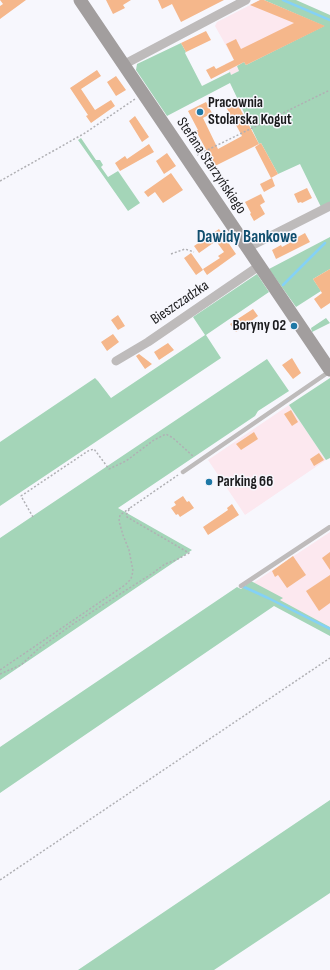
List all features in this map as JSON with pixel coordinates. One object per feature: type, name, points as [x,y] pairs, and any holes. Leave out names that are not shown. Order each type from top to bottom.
[{"type":"street","name":"Stefana Starzyńskiego","points":[[80,0],[330,370]]},
{"type":"street","points":[[123,64],[246,0]]},
{"type":"street","points":[[247,248],[330,206]]},
{"type":"street","name":"Bieszczadzka","points":[[116,361],[148,342],[259,266]]},
{"type":"lane","points":[[183,472],[330,370]]},
{"type":"lane","points":[[241,586],[330,527]]},
{"type":"path","points":[[189,161],[202,152],[330,90]]},
{"type":"path","points":[[0,182],[85,133],[125,107],[143,93]]},
{"type":"path","points":[[171,254],[185,249],[194,252]]},
{"type":"path","points":[[33,517],[21,496],[88,451],[94,449],[109,469],[126,462],[154,440],[166,434],[199,460]]},
{"type":"path","points":[[0,670],[126,585],[131,579],[133,571],[129,550],[119,521],[120,515],[183,472]]},
{"type":"path","points":[[0,674],[20,665],[37,650],[72,624],[165,564],[189,553],[126,517],[130,508]]},
{"type":"path","points":[[0,880],[330,658]]},
{"type":"shaded area","points":[[260,0],[325,26],[246,65],[237,66],[239,71],[231,75],[225,64],[234,60],[215,26],[217,22]]},
{"type":"shaded area","points":[[289,405],[326,460],[245,515],[208,460]]},
{"type":"shaded area","points":[[330,532],[330,627],[280,600],[282,599],[253,583]]},
{"type":"green space","points":[[264,0],[296,0],[330,15],[330,202],[321,207],[300,164],[278,174],[261,143],[259,144],[230,83],[167,116],[136,70],[137,64],[181,43],[202,86],[230,72],[231,75],[239,71],[237,66],[244,62],[246,65],[324,26]]},
{"type":"green space","points":[[81,138],[96,160],[100,160],[103,165],[101,167],[108,177],[118,171],[140,203],[128,211],[78,140]]},
{"type":"green space","points":[[330,237],[330,269],[313,279],[321,291],[296,307],[269,269]]},
{"type":"green space","points":[[257,274],[269,292],[206,335],[221,358],[0,506],[0,442],[95,378],[111,398],[205,335],[193,317]]},
{"type":"green space","points":[[326,318],[330,323],[312,332],[311,328]]},
{"type":"green space","points":[[267,359],[289,391],[258,411],[255,416],[118,508],[192,550],[0,680],[0,538]]},
{"type":"green space","points":[[330,378],[330,458],[326,460],[289,405]]},
{"type":"green space","points":[[251,581],[283,598],[280,600],[330,627],[330,636],[274,606],[0,793],[0,747],[237,587],[241,589]]},
{"type":"green space","points":[[330,800],[330,893],[214,970],[78,970]]},
{"type":"building","points":[[0,0],[26,0],[0,19],[0,6],[3,4]]},
{"type":"building","points":[[106,0],[131,0],[123,5],[125,8],[113,14]]},
{"type":"building","points":[[158,0],[224,0],[181,22],[172,4],[162,9]]},
{"type":"building","points":[[260,0],[264,0],[325,26],[246,65],[244,62],[211,79],[206,70],[214,66],[216,69],[234,60],[226,44],[236,39],[241,49],[294,23],[250,5]]},
{"type":"building","points":[[206,31],[211,40],[186,52],[181,43]]},
{"type":"building","points":[[97,70],[101,76],[81,89],[95,110],[111,100],[115,106],[91,123],[86,116],[88,115],[70,88]]},
{"type":"building","points":[[116,76],[126,90],[116,96],[107,82]]},
{"type":"building","points":[[235,99],[259,144],[215,166],[196,131],[198,130],[188,111],[206,102],[212,113],[203,118],[218,149],[242,136],[225,105]]},
{"type":"building","points":[[135,116],[149,137],[142,142],[129,121]]},
{"type":"building","points":[[261,143],[278,174],[271,178],[255,147]]},
{"type":"building","points":[[149,144],[154,152],[120,171],[115,163],[125,156],[127,159]]},
{"type":"building","points":[[167,153],[176,166],[164,174],[156,161]]},
{"type":"building","points":[[171,173],[183,190],[163,203],[155,192],[148,197],[144,192]]},
{"type":"building","points":[[272,178],[275,186],[264,192],[260,184]]},
{"type":"building","points":[[307,188],[312,198],[302,203],[298,203],[294,194]]},
{"type":"building","points":[[261,194],[265,202],[260,205],[265,214],[254,221],[245,202]]},
{"type":"building","points":[[219,229],[236,254],[207,275],[203,269],[220,258],[218,256],[224,252],[216,241],[199,253],[194,246]]},
{"type":"building","points":[[305,233],[310,242],[276,259],[272,250],[281,245],[282,247]]},
{"type":"building","points":[[191,253],[203,270],[196,275],[184,258]]},
{"type":"building","points":[[330,269],[330,303],[321,309],[314,299],[322,293],[313,279]]},
{"type":"building","points":[[253,309],[258,316],[236,332],[230,324]]},
{"type":"building","points":[[118,315],[125,326],[118,330],[111,320]]},
{"type":"building","points":[[113,334],[119,342],[107,351],[101,342]]},
{"type":"building","points":[[168,343],[174,350],[159,360],[154,352]]},
{"type":"building","points":[[139,354],[152,364],[145,369],[136,356]]},
{"type":"building","points":[[292,358],[301,373],[293,379],[282,365]]},
{"type":"building","points":[[291,410],[298,422],[292,426],[284,414]]},
{"type":"building","points":[[254,432],[258,439],[241,450],[236,444]]},
{"type":"building","points":[[319,453],[324,460],[314,466],[310,459]]},
{"type":"building","points":[[183,496],[194,508],[180,517],[178,514],[176,515],[171,508],[176,505],[174,502]]},
{"type":"building","points":[[232,504],[239,515],[208,535],[203,527],[228,510],[227,508]]},
{"type":"building","points":[[330,552],[330,570],[322,558]]},
{"type":"building","points":[[293,556],[306,575],[287,588],[278,575],[275,577],[272,571]]},
{"type":"building","points":[[330,575],[330,603],[319,611],[306,591]]},
{"type":"waterway","points":[[283,0],[330,20]]},
{"type":"waterway","points":[[283,285],[325,243]]},
{"type":"waterway","points":[[244,587],[330,629]]},
{"type":"place","name":"Pracownia Stolarska Kogut","points":[[200,112]]},
{"type":"place","name":"Boryny 02","points":[[294,326]]},
{"type":"place","name":"Parking 66","points":[[209,482]]},
{"type":"district","name":"Dawidy Bankowe","points":[[247,238]]}]
